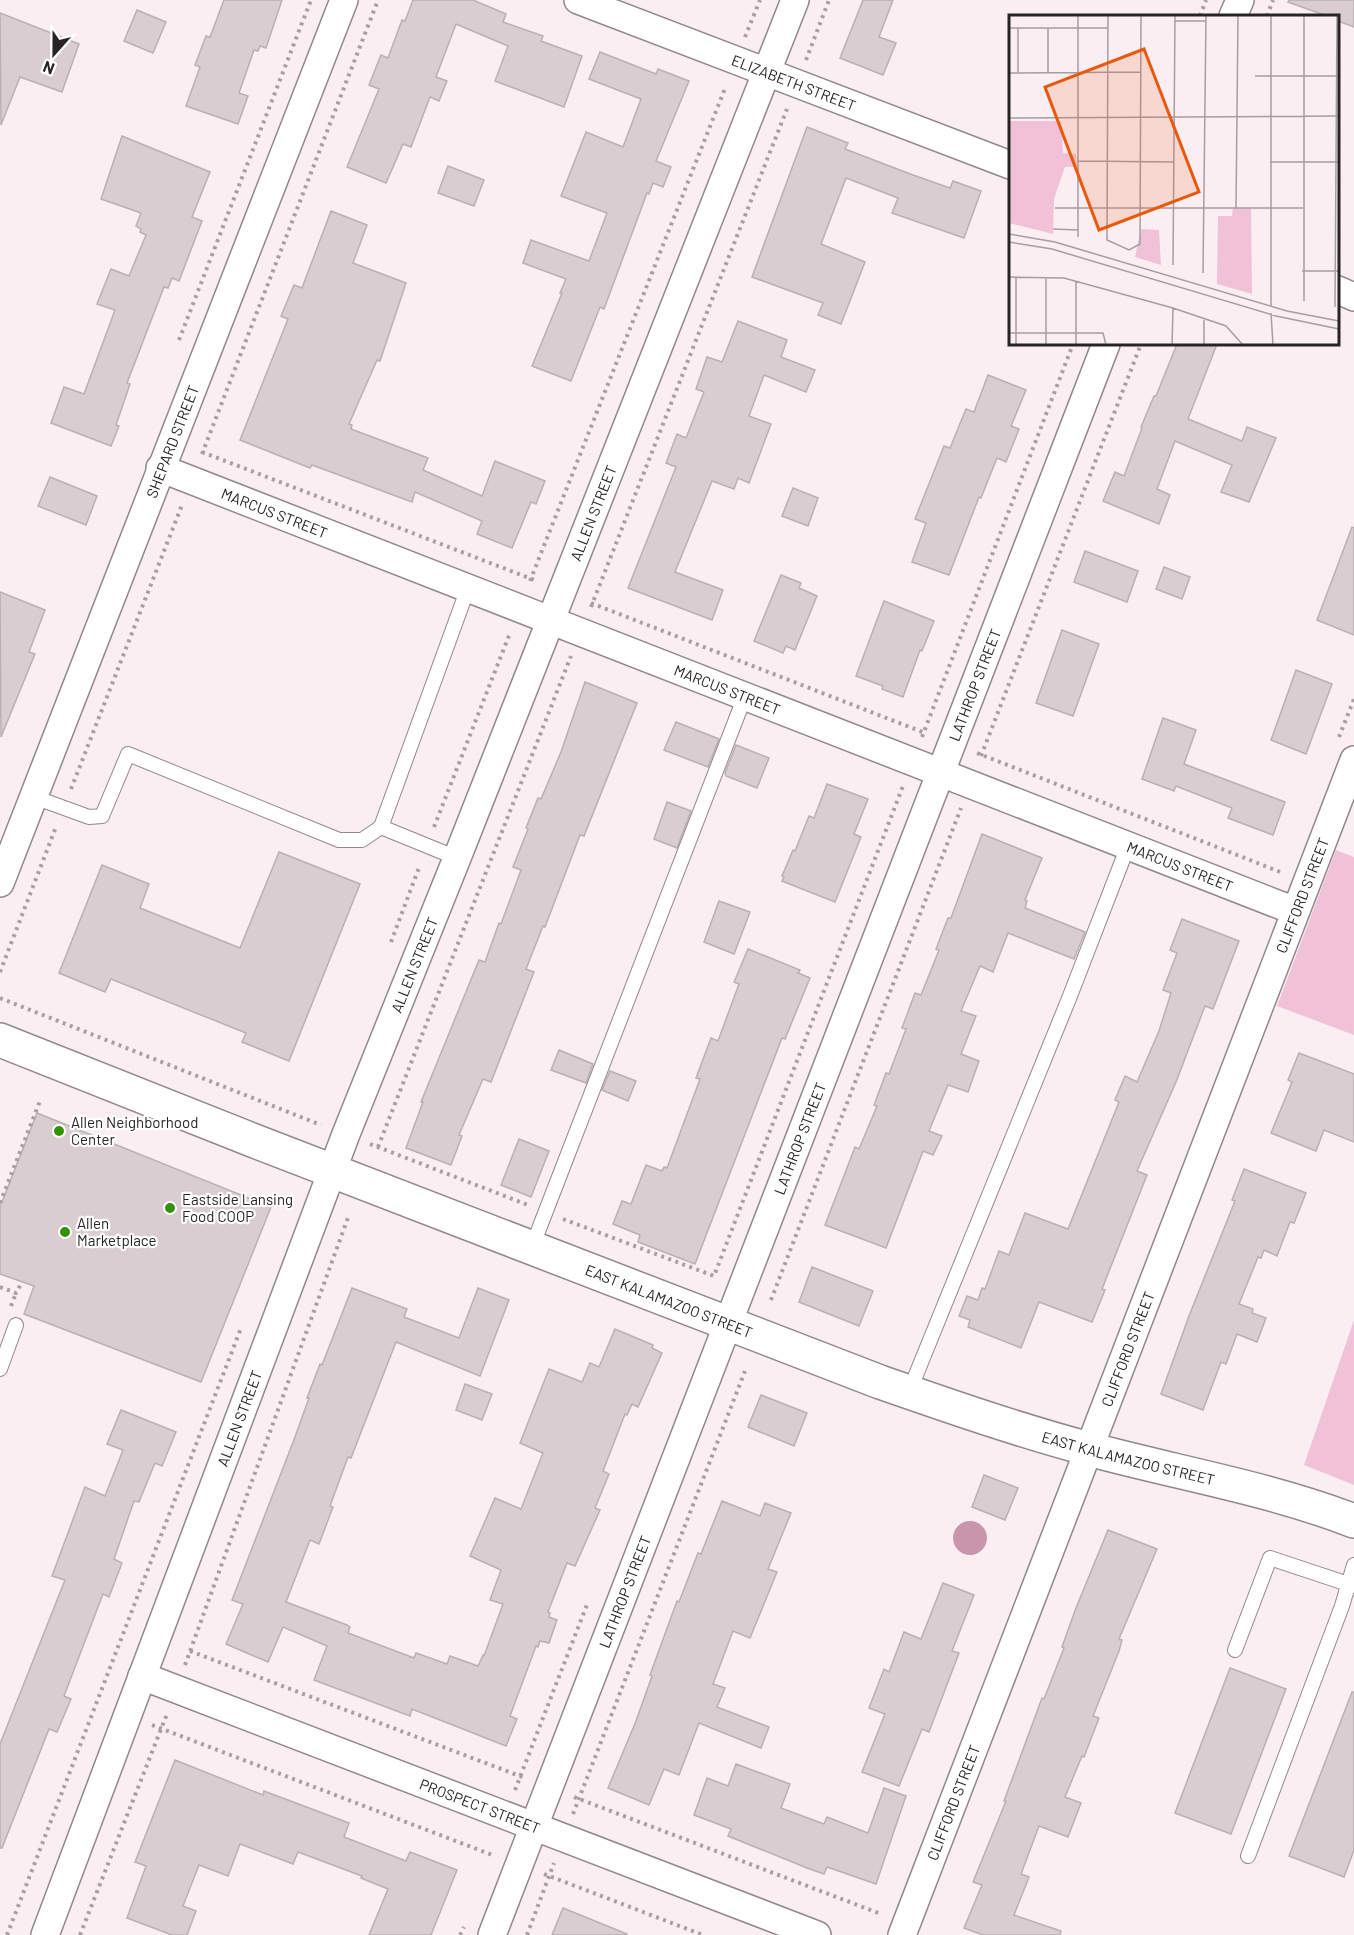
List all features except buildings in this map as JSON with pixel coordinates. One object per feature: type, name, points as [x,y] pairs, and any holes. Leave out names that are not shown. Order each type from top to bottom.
[{"type":"street","name":"SHEPARD STREET","points":[[0,883],[344,0]]},
{"type":"street","name":"ELIZABETH STREET","points":[[578,0],[1009,164]]},
{"type":"street","name":"ALLEN STREET","points":[[45,1935],[333,1171],[795,0]]},
{"type":"street","points":[[1233,15],[1240,0]]},
{"type":"street","points":[[1339,290],[1354,297]]},
{"type":"street","name":"LATHROP STREET","points":[[492,1935],[1106,345]]},
{"type":"street","name":"MARCUS STREET","points":[[160,468],[1295,911]]},
{"type":"street","name":"CLIFFORD STREET","points":[[902,1935],[1354,760]]},
{"type":"street","name":"EAST KALAMAZOO STREET","points":[[0,1040],[333,1171],[909,1392],[1089,1449],[1332,1512],[1354,1521]]},
{"type":"street","name":"PROSPECT STREET","points":[[142,1676],[817,1935]]},
{"type":"lane","points":[[34,797],[89,817],[102,816],[128,754],[339,840],[362,840],[381,827],[468,588]]},
{"type":"lane","points":[[532,1247],[745,696]]},
{"type":"lane","points":[[381,827],[457,858]]},
{"type":"lane","points":[[909,1392],[1070,996],[1128,846]]},
{"type":"lane","points":[[0,1369],[16,1325]]},
{"type":"lane","points":[[1235,1650],[1270,1558],[1351,1585]]},
{"type":"lane","points":[[1248,1856],[1351,1585],[1354,1565]]},
{"type":"path","points":[[389,946],[760,0]]},
{"type":"path","points":[[378,1147],[830,0]]},
{"type":"path","points":[[1200,15],[1206,0]]},
{"type":"path","points":[[1267,15],[1273,0]]},
{"type":"path","points":[[714,1276],[1074,345]]},
{"type":"path","points":[[771,1300],[1141,345]]},
{"type":"path","points":[[202,452],[1307,882]]},
{"type":"path","points":[[0,1203],[40,1101]]},
{"type":"path","points":[[80,1935],[162,1729],[349,1215]]},
{"type":"path","points":[[0,1287],[16,1293],[22,1282]]},
{"type":"path","points":[[6,1935],[243,1322]]},
{"type":"path","points":[[527,1935],[745,1371]]},
{"type":"path","points":[[96,1703],[703,1935]]},
{"type":"shaded area","points":[[1336,850],[1354,857],[1354,1035],[1277,1006]]},
{"type":"shaded area","points":[[1354,1320],[1354,1485],[1304,1465]]},
{"type":"shaded area","points":[[970,1521],[982,1526],[987,1538],[982,1550],[970,1555],[958,1550],[953,1538],[958,1526]]},
{"type":"place","name":"Allen Neighborhood Center","points":[[59,1131]]},
{"type":"place","name":"Eastside Lansing Food COOP","points":[[170,1208]]},
{"type":"place","name":"Allen Marketplace","points":[[65,1232]]}]
